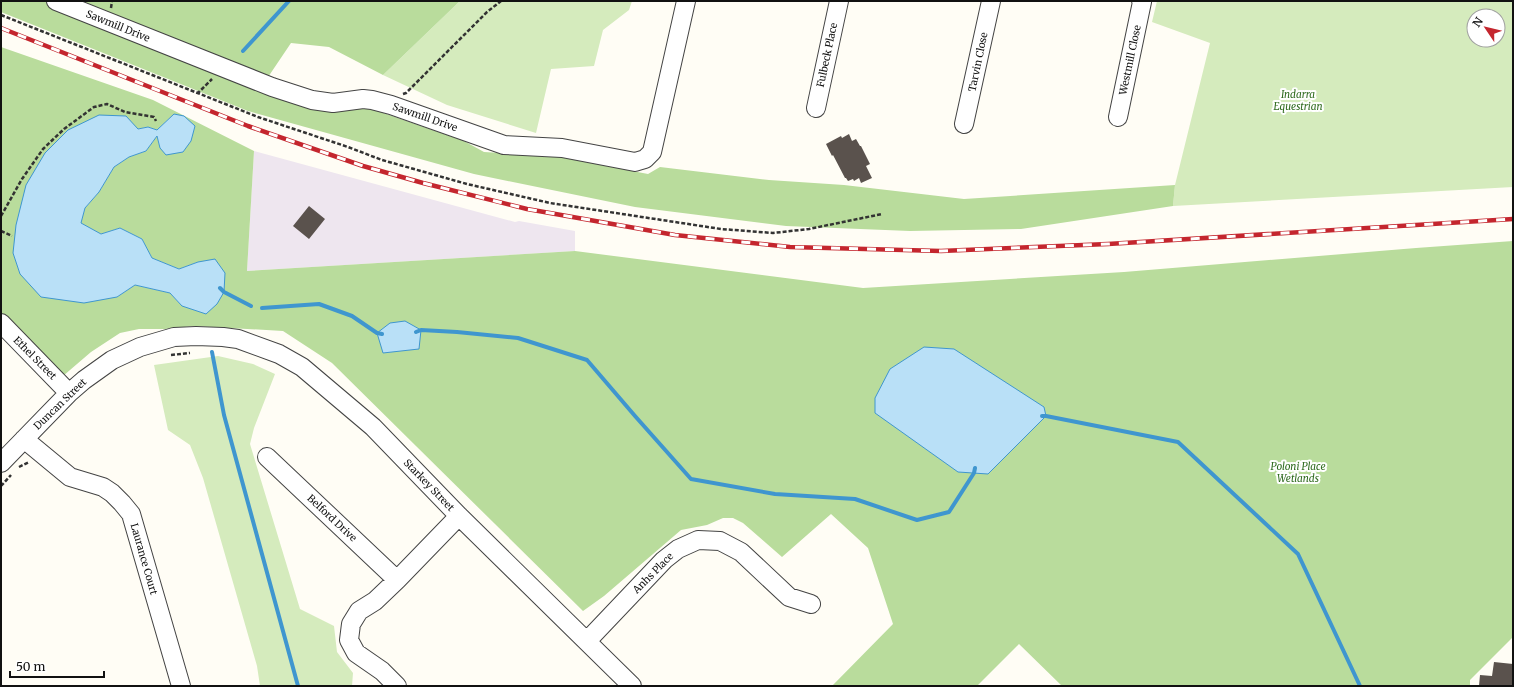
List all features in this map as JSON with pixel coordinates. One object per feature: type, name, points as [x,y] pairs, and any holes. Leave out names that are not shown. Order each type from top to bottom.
[{"type":"street","name":"Sawmill Drive","points":[[56,1],[272,87],[312,100],[333,103],[363,99],[372,100],[504,144],[562,148],[635,162],[645,159],[652,152],[686,1]]},
{"type":"street","name":"Fulbeck Place","points":[[816,108],[839,1]]},
{"type":"street","name":"Tarvin Close","points":[[964,124],[991,1]]},
{"type":"street","name":"Westmill Close","points":[[1118,117],[1142,2]]},
{"type":"street","name":"Ethel Street","points":[[1,324],[69,393]]},
{"type":"street","name":"Duncan Street","points":[[10,469],[24,439],[69,393],[112,360],[140,347],[174,337],[194,344]]},
{"type":"street","name":"Starkey Street","points":[[194,344],[223,337],[238,339],[280,354],[302,366],[373,427],[459,516],[632,686]]},
{"type":"street","name":"Laurance Court","points":[[24,439],[40,454],[70,477],[103,487],[112,493],[131,514],[181,686]]},
{"type":"street","name":"Belford Drive","points":[[268,457],[397,580]]},
{"type":"street","points":[[397,686],[382,671],[356,653],[349,640],[351,624],[359,611],[375,601],[459,516]]},
{"type":"street","name":"Anhs Place","points":[[587,641],[664,560],[678,548],[698,540],[720,541],[740,552],[790,596],[811,604]]},
{"type":"path","points":[[400,95],[406,93],[486,12],[501,1]]},
{"type":"path","points":[[1,15],[258,117],[382,160],[467,184],[550,203],[721,229],[773,233],[808,229],[882,214]]},
{"type":"path","points":[[1,216],[22,179],[43,149],[64,129],[94,107],[107,104],[125,112],[154,117],[156,121]]},
{"type":"path","points":[[1,231],[12,236]]},
{"type":"path","points":[[168,355],[194,344]]},
{"type":"path","points":[[1,486],[10,469],[34,460],[40,454]]},
{"type":"shaded area","points":[[254,151],[515,222],[519,221],[575,231],[575,251],[247,271]]},
{"type":"green space","points":[[1,1],[460,1],[383,75],[329,47],[291,43],[260,89],[313,109],[372,109],[464,141],[484,152],[554,156],[648,174],[660,167],[769,180],[844,185],[964,199],[1175,185],[1173,206],[1021,229],[910,231],[786,226],[635,207],[474,174],[248,111],[1,12]]},
{"type":"green space","points":[[460,1],[632,1],[629,10],[603,30],[594,66],[551,69],[536,133],[447,105],[383,75]]},
{"type":"green space","name":"Indarra Equestrian","points":[[1157,1],[1513,1],[1513,187],[1173,206],[1175,185],[1210,43],[1152,22]]},
{"type":"green space","name":"Poloni Place Wetlands","points":[[1,47],[153,100],[254,151],[247,271],[575,251],[863,288],[1124,272],[1513,241],[1513,637],[1470,680],[1470,686],[1062,686],[1019,644],[977,686],[832,686],[893,624],[868,548],[831,514],[782,557],[743,523],[733,518],[723,518],[707,525],[681,530],[604,596],[583,611],[332,363],[283,331],[194,326],[165,329],[139,329],[120,333],[91,352],[63,376],[1,336]],"holes":[[[174,114],[160,148],[157,136],[146,151],[129,157],[114,167],[99,192],[85,208],[80,223],[45,153],[138,129],[148,127],[157,130]],[[80,223],[101,234],[120,228],[142,239],[152,258],[179,269],[198,262],[182,306],[170,293],[135,285],[117,297]]]},
{"type":"green space","points":[[218,356],[253,364],[275,374],[254,428],[250,444],[300,609],[334,626],[337,652],[353,673],[352,686],[260,686],[257,666],[203,478],[190,445],[168,430],[154,365]]},
{"type":"water","points":[[174,114],[184,116],[195,126],[191,141],[183,152],[166,155],[160,148],[157,136],[146,151],[129,157],[114,167],[99,192],[85,208],[81,223],[101,234],[120,228],[142,239],[152,258],[179,269],[198,262],[215,259],[225,273],[224,292],[217,304],[206,314],[182,306],[170,293],[135,285],[117,297],[84,303],[41,297],[20,274],[13,253],[16,225],[26,185],[45,153],[68,130],[99,115],[126,116],[138,129],[148,127],[157,130]]},
{"type":"water","points":[[405,321],[421,330],[419,349],[383,353],[377,333],[390,323]]},
{"type":"water","points":[[924,347],[954,349],[1044,407],[1046,416],[988,474],[958,472],[875,413],[875,398],[890,369]]},
{"type":"building","points":[[849,134],[852,141],[856,139],[861,146],[870,164],[866,166],[872,178],[861,183],[859,178],[854,181],[853,179],[848,181],[845,178],[826,144],[841,136],[842,138]]},
{"type":"building","points":[[309,206],[325,219],[309,239],[293,226]]},
{"type":"building","points":[[1494,662],[1513,664],[1513,686],[1479,686],[1480,675],[1492,676]]},
{"type":"waterway","points":[[243,51],[289,1]]},
{"type":"waterway","points":[[220,288],[224,292],[251,306]]},
{"type":"waterway","points":[[262,308],[319,304],[352,316],[377,333],[382,334]]},
{"type":"waterway","points":[[416,332],[421,330],[457,332],[518,338],[587,360],[691,479],[775,494],[855,499],[917,520],[949,512],[974,473],[975,468]]},
{"type":"waterway","points":[[212,352],[224,415],[298,686]]},
{"type":"waterway","points":[[1042,416],[1178,442],[1298,554],[1360,686]]},
{"type":"railway","points":[[1,28],[248,126],[363,166],[423,183],[527,209],[675,235],[790,247],[941,251],[1108,244],[1513,219]]}]
